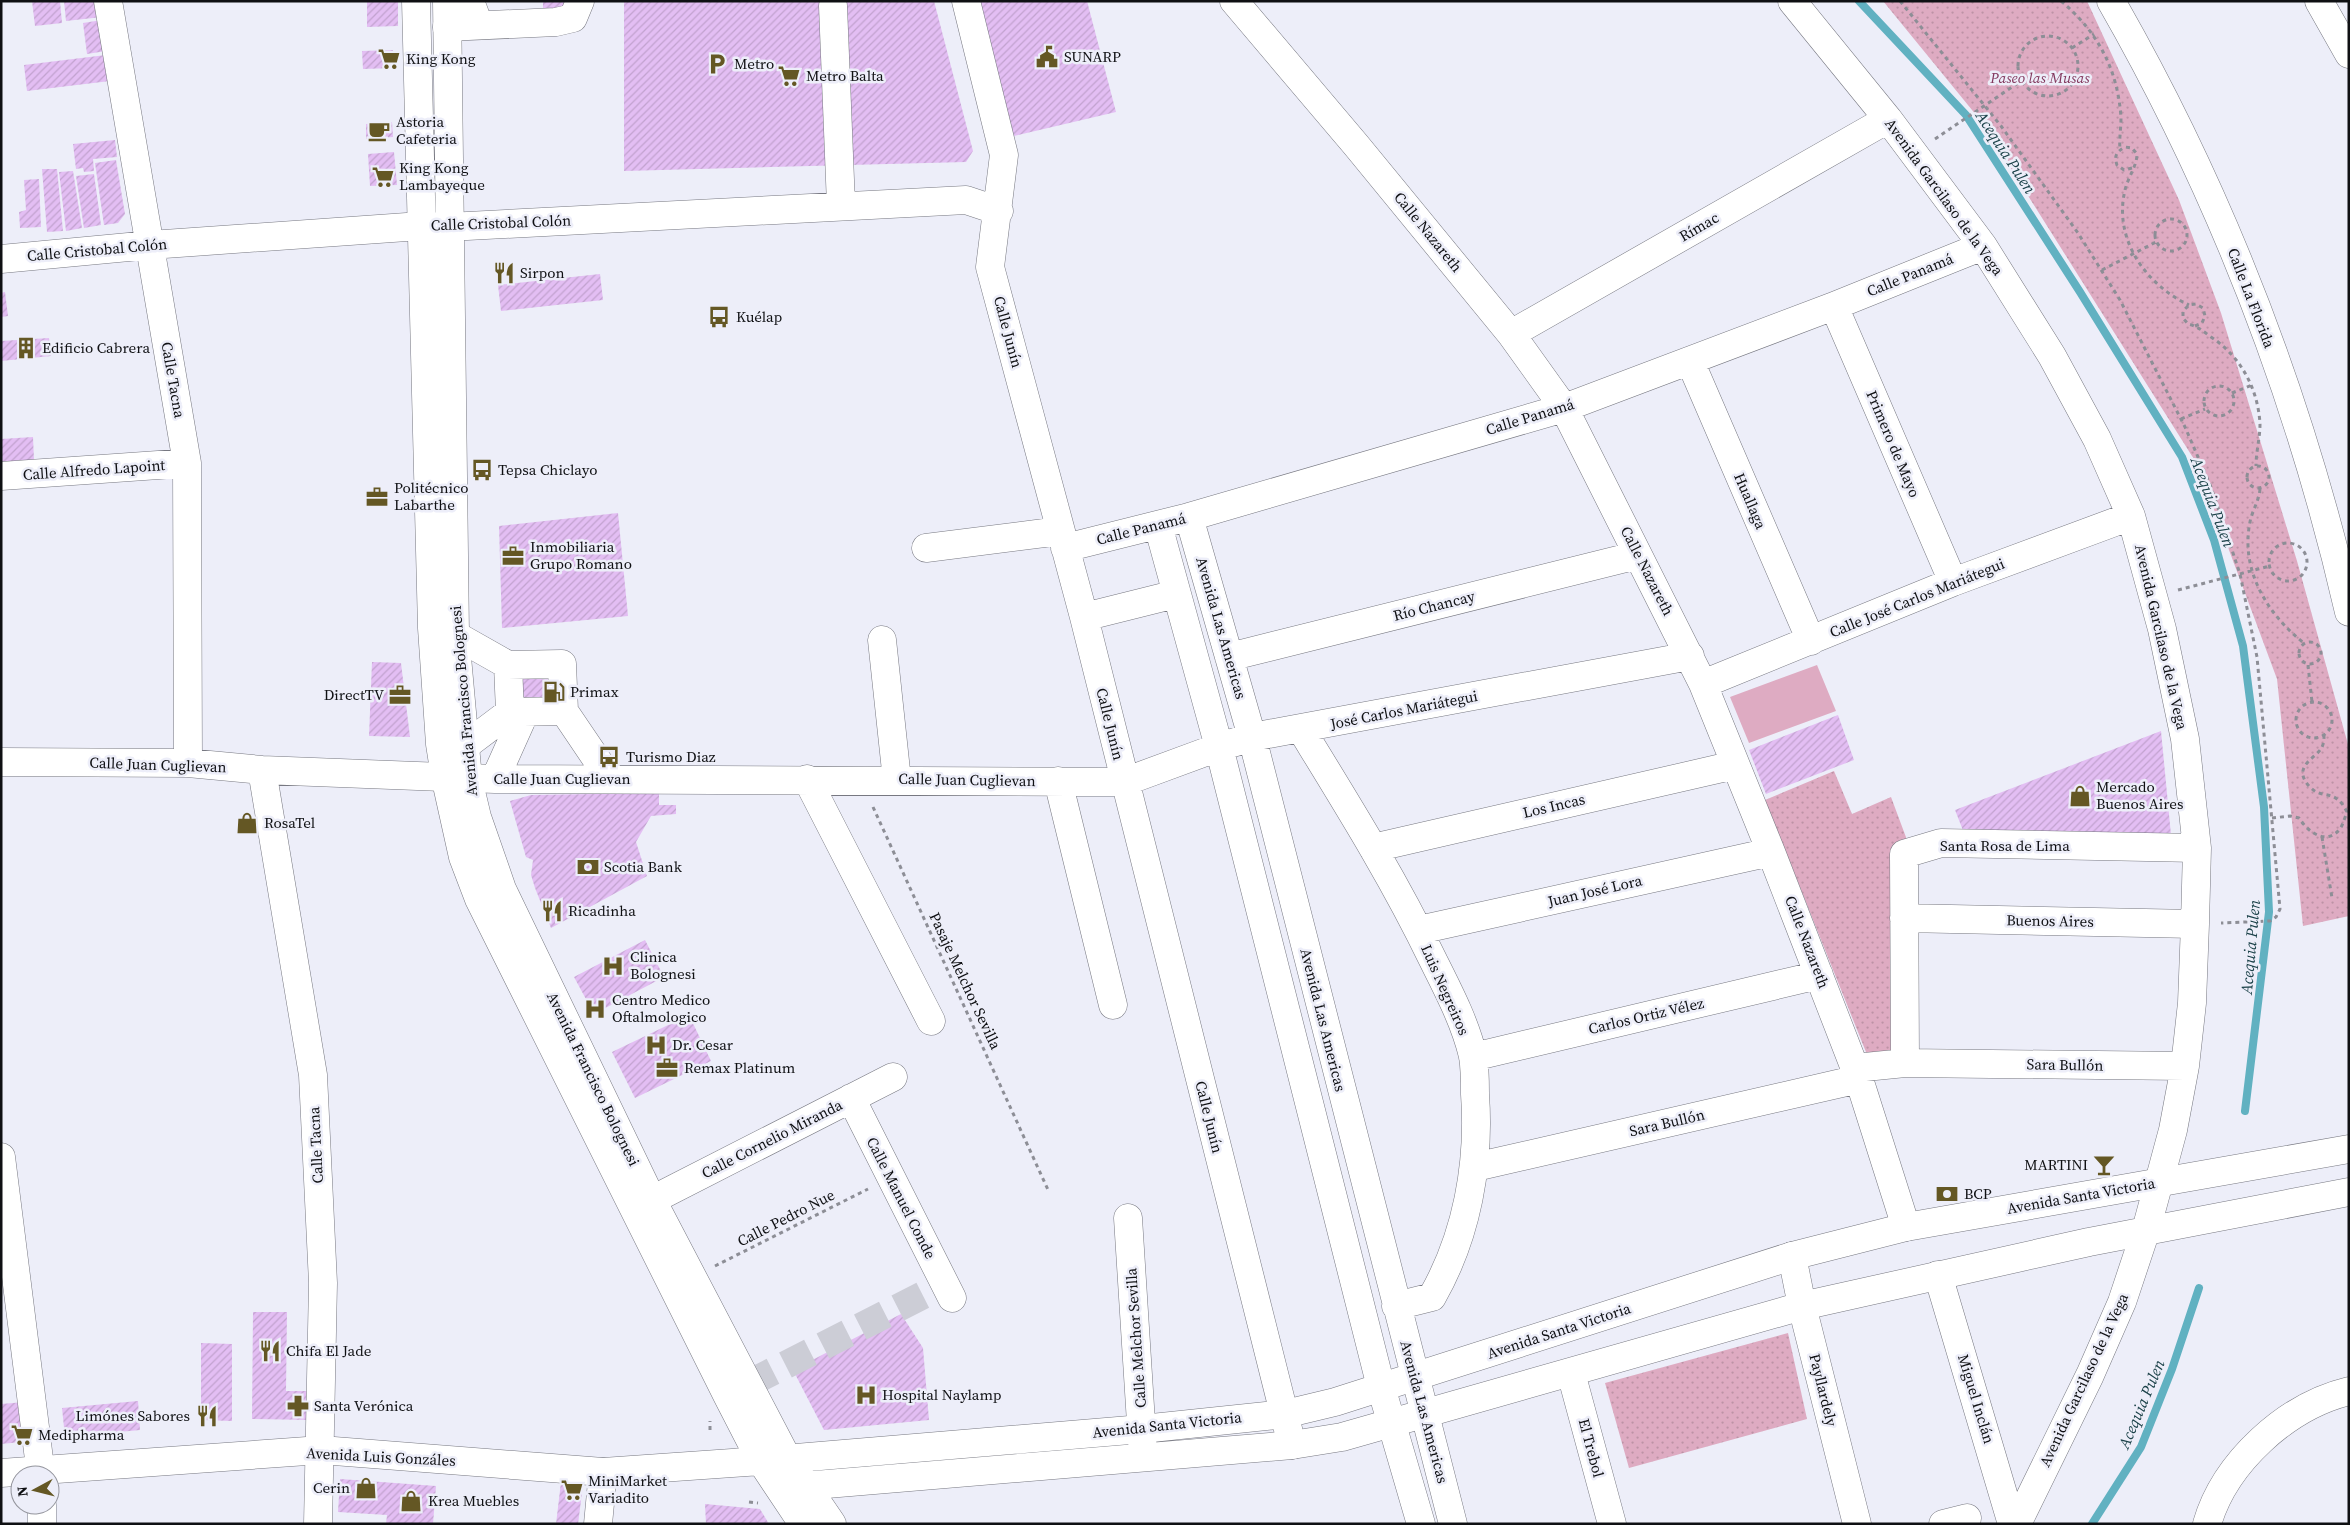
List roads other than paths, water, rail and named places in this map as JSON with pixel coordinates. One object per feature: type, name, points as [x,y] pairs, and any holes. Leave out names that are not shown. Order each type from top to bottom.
[{"type":"street","name":"Calle Tacna","points":[[108,1],[187,463],[188,763]]},
{"type":"street","name":"Avenida Francisco Bolognesi","points":[[416,1],[432,628],[440,744],[476,817],[502,888],[652,1200],[692,1278],[774,1459],[780,1488],[803,1524]]},
{"type":"street","points":[[447,14],[529,12],[556,22],[573,18],[580,1]]},
{"type":"street","name":"Calle Junín","points":[[966,1],[1004,155],[999,211],[990,267],[1084,617],[1292,1445]]},
{"type":"street","name":"Calle Nazareth","points":[[1234,1],[1511,334],[1564,408],[1703,684],[1772,852],[1857,1073],[1906,1227]]},
{"type":"street","name":"Avenida Garcilaso de la Vega","points":[[1792,1],[1888,119],[1983,246],[2052,356],[2097,439],[2132,516],[2154,597],[2185,739],[2197,848],[2195,924],[2192,1003],[2185,1066],[2173,1130],[2146,1230],[2122,1302],[2093,1367],[2017,1524]]},
{"type":"street","points":[[2319,1],[2349,54]]},
{"type":"street","points":[[833,6],[841,205]]},
{"type":"street","name":"Calle La Florida","points":[[2115,9],[2190,154],[2247,282],[2341,543],[2349,612]]},
{"type":"street","name":"Avenida Francisco Bolognesi","points":[[447,14],[454,635],[465,746],[456,778],[453,819],[463,857],[479,899],[774,1459],[807,1486],[832,1524]]},
{"type":"street","name":"Rímac","points":[[1511,334],[1888,119]]},
{"type":"street","name":"Calle Cristobal Colón","points":[[1,259],[150,245],[421,226],[841,205],[966,200],[999,211]]},
{"type":"street","name":"Calle Panamá","points":[[926,548],[1062,539],[1158,525],[1189,517],[1564,408],[1834,306],[1983,246]]},
{"type":"street","name":"Primero de Mayo","points":[[1834,306],[1953,582]]},
{"type":"street","name":"Huallaga","points":[[1690,361],[1811,641]]},
{"type":"street","name":"Calle Alfredo Lapoint","points":[[1,476],[187,463]]},
{"type":"street","name":"Calle José Carlos Mariátegui","points":[[1703,684],[1953,582],[2132,516]]},
{"type":"street","name":"Avenida Las Americas","points":[[1189,517],[1252,737],[1453,1524]]},
{"type":"street","points":[[1158,525],[1219,747],[1381,1387],[1422,1524]]},
{"type":"street","name":"Río Chancay","points":[[1229,656],[1638,555]]},
{"type":"street","points":[[1084,617],[1176,594]]},
{"type":"street","points":[[454,635],[508,665],[562,664],[564,711],[610,779]]},
{"type":"street","points":[[882,640],[897,780]]},
{"type":"street","name":"José Carlos Mariátegui","points":[[1124,782],[1219,747],[1252,737],[1690,656]]},
{"type":"street","points":[[495,779],[517,712],[508,665]]},
{"type":"street","points":[[465,746],[517,712],[564,711]]},
{"type":"street","name":"Luis Negreiros","points":[[1301,729],[1373,848],[1418,930],[1458,1012],[1473,1057],[1477,1118],[1475,1167],[1461,1231],[1446,1272],[1432,1297],[1396,1306]]},
{"type":"street","name":"Calle Juan Cuglievan","points":[[1,762],[188,763],[262,770],[495,779],[860,779],[1124,782]]},
{"type":"street","name":"Los Incas","points":[[1373,848],[1736,765]]},
{"type":"street","name":"Calle Tacna","points":[[262,770],[313,1075],[323,1283],[318,1524]]},
{"type":"street","points":[[807,779],[931,1021]]},
{"type":"street","points":[[1058,782],[1113,1005]]},
{"type":"street","name":"Santa Rosa de Lima","points":[[1905,1063],[1904,854],[1941,843],[2197,848]]},
{"type":"street","name":"Juan José Lora","points":[[1418,930],[1772,852]]},
{"type":"street","name":"Buenos Aires","points":[[1904,918],[2195,924]]},
{"type":"street","name":"Carlos Ortiz Vélez","points":[[1473,1057],[1819,975]]},
{"type":"street","name":"Sara Bullón","points":[[1475,1167],[1857,1073],[1905,1063],[2185,1066]]},
{"type":"street","name":"Calle Cornelio Miranda","points":[[652,1200],[893,1077]]},
{"type":"street","name":"Calle Manuel Conde","points":[[851,1098],[952,1298]]},
{"type":"street","name":"Avenida Santa Victoria","points":[[774,1459],[1142,1429],[1285,1414],[1335,1402],[1792,1256],[1906,1227],[2349,1149]]},
{"type":"street","points":[[1,1157],[40,1465]]},
{"type":"street","name":"Avenida Santa Victoria","points":[[780,1488],[1292,1445],[1342,1437],[1802,1306],[2146,1230],[2349,1192]]},
{"type":"street","name":"Calle Melchor Sevilla","points":[[1128,1218],[1143,1458]]},
{"type":"street","name":"Payllardely","points":[[1792,1256],[1802,1306],[1857,1524]]},
{"type":"street","name":"Miguel Inclán","points":[[1938,1276],[2012,1524]]},
{"type":"street","name":"El Trebol","points":[[1571,1373],[1612,1524]]},
{"type":"street","points":[[2207,1524],[2210,1512],[2235,1469],[2270,1431],[2307,1406],[2349,1391]]},
{"type":"street","name":"Avenida Luis Gonzáles","points":[[60,1471],[321,1450],[602,1472],[774,1459]]},
{"type":"street","points":[[598,1524],[602,1472]]},
{"type":"waterway","name":"Acequia Pulen","points":[[1859,1],[1966,115],[2080,292],[2182,457],[2214,540],[2243,646],[2264,807],[2269,912],[2245,1111]]},
{"type":"waterway","name":"Acequia Pulen","points":[[2092,1524],[2141,1447],[2172,1369],[2199,1288]]},
{"type":"tunnel","points":[[748,1384],[945,1284]]},
{"type":"place","name":"SUNARP","points":[[1047,57]]},
{"type":"place","name":"King Kong","points":[[389,59]]},
{"type":"place","name":"Metro","points":[[717,64]]},
{"type":"place","name":"Metro Balta","points":[[789,76]]},
{"type":"place","name":"Astoria Cafeteria","points":[[379,131]]},
{"type":"place","name":"King Kong Lambayeque","points":[[383,177]]},
{"type":"place","name":"Sirpon","points":[[504,273]]},
{"type":"place","name":"Kuélap","points":[[719,317]]},
{"type":"place","name":"Edificio Cabrera","points":[[26,348]]},
{"type":"place","name":"Tepsa Chiclayo","points":[[482,470]]},
{"type":"place","name":"Politécnico Labarthe","points":[[377,497]]},
{"type":"place","name":"Inmobiliaria Grupo Romano","points":[[513,556]]},
{"type":"place","name":"Primax","points":[[554,692]]},
{"type":"place","name":"DirectTV","points":[[400,695]]},
{"type":"place","name":"Turismo Diaz","points":[[609,757]]},
{"type":"place","name":"Mercado Buenos Aires","points":[[2080,796]]},
{"type":"place","name":"RosaTel","points":[[247,823]]},
{"type":"place","name":"Scotia Bank","points":[[588,867]]},
{"type":"place","name":"Ricadinha","points":[[552,911]]},
{"type":"place","name":"Clinica Bolognesi","points":[[613,966]]},
{"type":"place","name":"Centro Medico Oftalmologico","points":[[595,1009]]},
{"type":"place","name":"Dr. Cesar","points":[[656,1045]]},
{"type":"place","name":"Remax Platinum","points":[[667,1068]]},
{"type":"place","name":"MARTINI","points":[[2104,1165]]},
{"type":"place","name":"BCP","points":[[1947,1194]]},
{"type":"place","name":"Chifa El Jade","points":[[270,1351]]},
{"type":"place","name":"Hospital Naylamp","points":[[866,1395]]},
{"type":"place","name":"Santa Verónica","points":[[298,1406]]},
{"type":"place","name":"Limónes Sabores","points":[[207,1416]]},
{"type":"place","name":"Medipharma","points":[[22,1435]]},
{"type":"place","name":"Cerin","points":[[366,1488]]},
{"type":"place","name":"MiniMarket Variadito","points":[[572,1490]]},
{"type":"place","name":"Krea Muebles","points":[[411,1501]]},
{"type":"park label","name":"Paseo las Musas","points":[[2040,78]]}]
